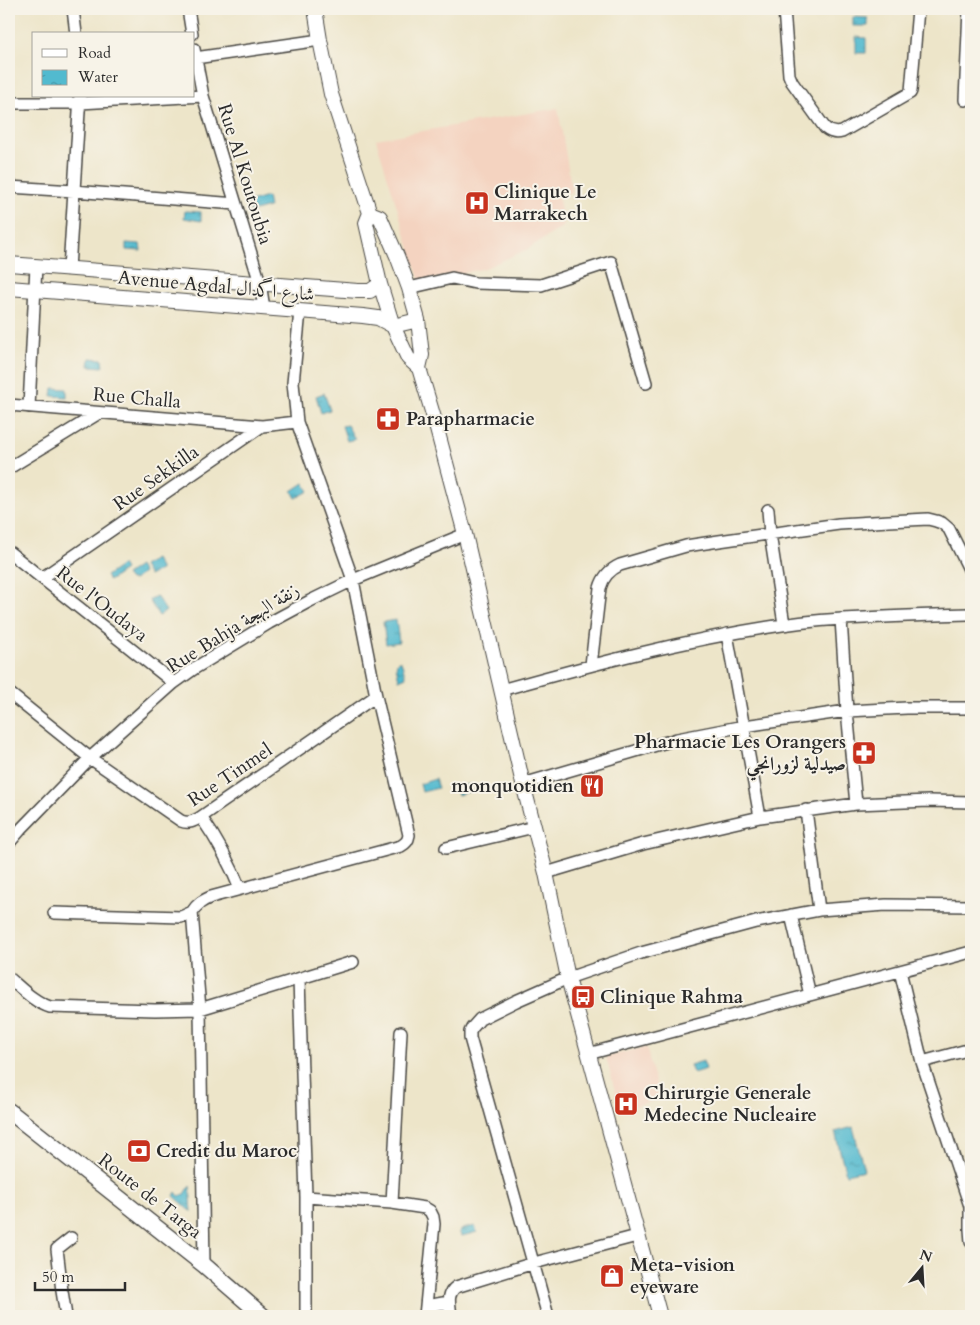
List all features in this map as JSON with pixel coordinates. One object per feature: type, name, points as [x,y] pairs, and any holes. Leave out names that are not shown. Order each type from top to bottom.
[{"type":"main road","name":"Route de Targa","points":[[9,1111],[204,1265],[264,1316]]},
{"type":"street","points":[[73,9],[76,32]]},
{"type":"street","points":[[188,9],[192,32]]},
{"type":"street","points":[[315,9],[331,94],[370,213],[366,223],[380,284],[393,326],[408,358],[419,368]]},
{"type":"street","points":[[784,9],[789,74],[792,82],[825,128],[828,131],[837,133],[842,132],[910,93],[912,88],[918,9]]},
{"type":"street","points":[[965,100],[969,9]]},
{"type":"street","points":[[195,54],[320,40]]},
{"type":"street","name":"Rue Al Koutoubia","points":[[195,59],[203,96],[260,284],[264,308]]},
{"type":"street","points":[[195,96],[203,96]]},
{"type":"street","points":[[9,103],[142,98]]},
{"type":"street","points":[[68,269],[80,100]]},
{"type":"street","points":[[9,187],[236,204]]},
{"type":"street","points":[[370,213],[380,218],[409,288],[418,320],[422,355],[419,368],[465,534],[523,784],[546,873],[568,978],[660,1316]]},
{"type":"street","points":[[375,262],[397,256]]},
{"type":"street","points":[[409,288],[452,278],[475,282],[541,285],[611,262],[646,383]]},
{"type":"street","name":"Avenue Agdal شارع اگدال","points":[[9,264],[358,291],[370,291],[380,284]]},
{"type":"street","points":[[29,407],[36,266]]},
{"type":"street","name":"Avenue Agdal شارع اگدال","points":[[9,288],[378,318],[393,326]]},
{"type":"street","points":[[54,914],[181,917],[192,912],[197,905],[211,897],[406,844],[408,840],[408,831],[376,696],[352,580],[297,422],[294,383],[300,311]]},
{"type":"street","points":[[393,326],[418,320]]},
{"type":"street","name":"Rue Challa","points":[[9,405],[262,426]]},
{"type":"street","points":[[9,468],[99,413]]},
{"type":"street","name":"Rue Sekkilla","points":[[42,578],[262,426],[297,422]]},
{"type":"street","points":[[768,510],[784,624]]},
{"type":"street","points":[[591,665],[600,588],[605,576],[614,568],[686,546],[849,524],[928,519],[946,526],[952,532],[971,573]]},
{"type":"street","name":"Rue Bahja زنقة البهجة","points":[[11,837],[90,758],[174,683],[195,668],[269,622],[352,580],[465,534]]},
{"type":"street","name":"Rue l'Oudaya","points":[[9,552],[174,683]]},
{"type":"street","points":[[501,690],[591,665],[727,634],[784,624],[841,619],[971,614]]},
{"type":"street","points":[[841,619],[856,804]]},
{"type":"street","points":[[727,634],[760,817]]},
{"type":"street","name":"Rue Tinmel","points":[[9,693],[90,758],[181,821],[190,823],[376,696]]},
{"type":"street","points":[[523,784],[678,739],[744,726],[847,710],[971,708]]},
{"type":"street","points":[[546,873],[643,844],[760,817],[856,804],[971,802]]},
{"type":"street","points":[[806,810],[819,910]]},
{"type":"street","points":[[201,817],[223,851],[240,889]]},
{"type":"street","points":[[446,848],[534,827]]},
{"type":"street","points":[[548,1316],[470,1038],[472,1028],[480,1019],[568,978],[641,953],[756,922],[819,910],[886,905],[971,906]]},
{"type":"street","points":[[192,912],[200,1009],[204,1265]]},
{"type":"street","points":[[791,915],[810,995]]},
{"type":"street","points":[[588,1054],[971,952]]},
{"type":"street","points":[[9,978],[31,997],[50,1007],[155,1010],[200,1009],[353,962]]},
{"type":"street","points":[[900,971],[922,1062],[970,1203],[971,1242]]},
{"type":"street","points":[[299,979],[306,1197],[306,1316]]},
{"type":"street","points":[[392,1203],[402,1032]]},
{"type":"street","points":[[922,1062],[971,1049]]},
{"type":"street","points":[[306,1197],[392,1203],[426,1208],[430,1211],[434,1224],[425,1311],[449,1302]]},
{"type":"street","points":[[451,1316],[450,1294],[456,1287],[637,1236]]},
{"type":"street","points":[[66,1316],[57,1249],[71,1238]]},
{"type":"shaded area","name":"Clinique Le Marrakech","points":[[558,108],[572,192],[558,195],[564,226],[526,250],[483,269],[420,282],[376,139]]},
{"type":"shaded area","points":[[646,1047],[660,1099],[620,1110],[606,1057]]},
{"type":"water","points":[[853,17],[868,18],[868,26],[853,26]]},
{"type":"water","points":[[856,37],[866,38],[866,53],[856,53]]},
{"type":"water","points":[[267,197],[269,207],[251,212],[247,203]]},
{"type":"water","points":[[185,211],[201,212],[201,221],[184,218]]},
{"type":"water","points":[[126,243],[140,244],[141,251],[126,250]]},
{"type":"water","points":[[90,358],[102,359],[103,367],[89,366]]},
{"type":"water","points":[[53,388],[67,389],[67,397],[52,396]]},
{"type":"water","points":[[324,393],[330,410],[321,413],[316,396]]},
{"type":"water","points":[[347,425],[355,439],[347,441],[342,426]]},
{"type":"water","points":[[304,483],[309,491],[296,498],[292,491]]},
{"type":"water","points":[[155,559],[161,570],[149,576],[143,566]]},
{"type":"water","points":[[122,565],[125,570],[109,581],[106,576]]},
{"type":"water","points":[[139,566],[143,573],[134,580],[130,580],[126,575]]},
{"type":"water","points":[[156,596],[166,611],[159,616],[149,600]]},
{"type":"water","points":[[396,620],[399,642],[386,644],[383,622]]},
{"type":"water","points":[[398,661],[401,661],[406,677],[399,680],[396,666]]},
{"type":"water","points":[[435,779],[438,788],[422,792],[420,784]]},
{"type":"water","points":[[469,784],[471,791],[458,795],[456,788]]},
{"type":"water","points":[[703,1061],[706,1069],[693,1073],[690,1065]]},
{"type":"water","points":[[853,1127],[864,1170],[846,1174],[835,1132]]},
{"type":"water","points":[[190,1186],[192,1212],[174,1196],[176,1192],[179,1196],[185,1194]]},
{"type":"water","points":[[475,1226],[477,1232],[462,1236],[459,1232],[463,1229]]},
{"type":"place","name":"Clinique Le Marrakech","points":[[477,203]]},
{"type":"place","name":"Parapharmacie","points":[[388,419]]},
{"type":"place","name":"Pharmacie Les Orangers صيدلية لزورانجي","points":[[864,753]]},
{"type":"place","name":"monquotidien","points":[[592,786]]},
{"type":"place","name":"Clinique Rahma","points":[[583,997]]},
{"type":"place","name":"Chirurgie Generale Medecine Nucleaire","points":[[626,1104]]},
{"type":"place","name":"Credit du Maroc","points":[[139,1151]]},
{"type":"place","name":"Meta-vision eyeware","points":[[612,1276]]}]
